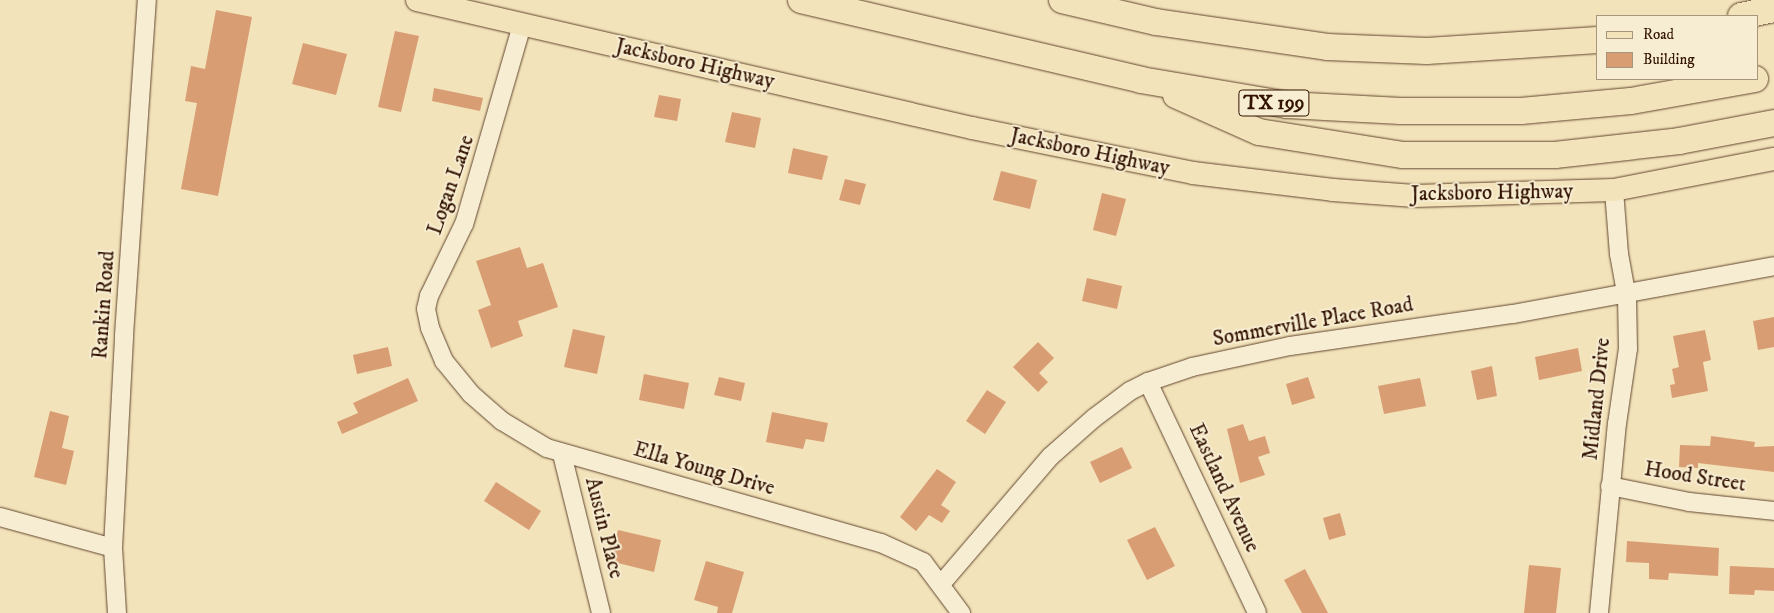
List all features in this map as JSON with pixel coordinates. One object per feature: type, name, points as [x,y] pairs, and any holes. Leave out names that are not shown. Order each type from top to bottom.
[{"type":"highway","name":"TX 199","points":[[801,0],[1141,80],[1287,105],[1401,111],[1521,111],[1631,101],[1746,80]]},
{"type":"highway","points":[[1062,0],[1156,22],[1328,47],[1427,51],[1596,40]]},
{"type":"highway","points":[[1746,15],[1774,9]]},
{"type":"highway","name":"TX 199","points":[[1759,78],[1774,74]]},
{"type":"highway","points":[[1141,80],[1259,132],[1403,154],[1555,155],[1679,141],[1774,123]]},
{"type":"main road","name":"Jacksboro Highway","points":[[417,0],[972,128],[1194,173],[1333,190],[1415,196],[1614,190],[1774,159]]},
{"type":"street","name":"Rankin Road","points":[[117,613],[113,548],[124,335],[147,0]]},
{"type":"street","name":"Logan Lane","points":[[440,355],[430,328],[426,309],[429,296],[464,224],[522,25]]},
{"type":"street","name":"Midland Drive","points":[[1598,613],[1610,486],[1628,349],[1625,293],[1614,190]]},
{"type":"street","name":"Sommerville Place Road","points":[[942,583],[1051,456],[1094,418],[1130,390],[1148,382],[1192,367],[1290,346],[1513,314],[1774,266]]},
{"type":"street","name":"Ella Young Drive","points":[[440,355],[471,394],[502,421],[562,454],[881,543],[922,562],[942,583],[961,613]]},
{"type":"street","name":"Eastland Avenue","points":[[1148,382],[1257,613]]},
{"type":"street","name":"Austin Place","points":[[562,454],[601,613]]},
{"type":"street","name":"Hood Street","points":[[1610,486],[1689,502],[1774,511]]},
{"type":"street","points":[[0,517],[113,548]]},
{"type":"building","points":[[216,10],[252,17],[218,196],[181,189],[197,103],[185,101],[191,66],[205,69]]},
{"type":"building","points":[[395,31],[419,36],[401,112],[378,107]]},
{"type":"building","points":[[303,43],[347,54],[336,95],[292,84]]},
{"type":"building","points":[[434,88],[483,98],[480,111],[432,101]]},
{"type":"building","points":[[659,95],[681,99],[677,121],[654,117]]},
{"type":"building","points":[[732,112],[761,118],[755,148],[725,142]]},
{"type":"building","points":[[793,148],[828,156],[822,180],[788,173]]},
{"type":"building","points":[[1001,171],[1037,180],[1030,209],[993,200]]},
{"type":"building","points":[[845,179],[866,184],[860,205],[839,200]]},
{"type":"building","points":[[1102,193],[1126,199],[1116,236],[1093,230]]},
{"type":"building","points":[[520,247],[527,268],[543,263],[558,307],[518,321],[523,336],[491,348],[478,310],[491,305],[476,261]]},
{"type":"building","points":[[1087,278],[1122,286],[1117,309],[1082,301]]},
{"type":"building","points":[[1774,317],[1774,347],[1758,350],[1753,321]]},
{"type":"building","points":[[573,329],[605,336],[597,374],[564,367]]},
{"type":"building","points":[[1705,330],[1711,360],[1703,362],[1708,391],[1672,398],[1670,385],[1675,384],[1672,369],[1679,367],[1673,336]]},
{"type":"building","points":[[1038,342],[1054,358],[1039,373],[1048,382],[1038,392],[1013,367]]},
{"type":"building","points":[[388,347],[392,366],[357,374],[353,355]]},
{"type":"building","points":[[1578,348],[1582,371],[1539,380],[1535,357]]},
{"type":"building","points":[[1492,366],[1497,396],[1477,400],[1471,371]]},
{"type":"building","points":[[644,374],[689,383],[684,409],[639,400]]},
{"type":"building","points":[[719,377],[745,383],[741,401],[714,395]]},
{"type":"building","points":[[1308,377],[1315,398],[1292,405],[1286,384]]},
{"type":"building","points":[[408,378],[418,401],[342,434],[337,422],[358,413],[353,403]]},
{"type":"building","points":[[1420,378],[1426,406],[1384,414],[1378,386]]},
{"type":"building","points":[[987,390],[1006,402],[985,434],[966,421]]},
{"type":"building","points":[[50,411],[69,416],[62,448],[74,451],[66,485],[34,477]]},
{"type":"building","points":[[772,412],[828,423],[824,442],[806,439],[803,449],[766,442]]},
{"type":"building","points":[[1243,424],[1249,441],[1265,436],[1270,453],[1258,457],[1265,475],[1240,483],[1227,429]]},
{"type":"building","points":[[1711,436],[1755,442],[1754,447],[1774,446],[1774,472],[1698,463],[1698,468],[1679,467],[1680,445],[1710,446]]},
{"type":"building","points":[[1122,447],[1132,468],[1100,483],[1090,462]]},
{"type":"building","points":[[937,469],[956,482],[941,505],[950,511],[942,523],[929,515],[916,531],[900,517]]},
{"type":"building","points":[[496,482],[541,511],[529,530],[484,501]]},
{"type":"building","points":[[1340,513],[1346,535],[1329,540],[1323,518]]},
{"type":"building","points":[[1155,527],[1175,566],[1147,580],[1127,540]]},
{"type":"building","points":[[618,530],[661,540],[654,572],[610,561]]},
{"type":"building","points":[[1627,541],[1719,548],[1718,576],[1669,573],[1668,580],[1649,579],[1649,563],[1626,562]]},
{"type":"building","points":[[706,561],[744,572],[732,613],[717,613],[718,607],[694,600]]},
{"type":"building","points":[[1529,565],[1561,568],[1556,613],[1524,613]]},
{"type":"building","points":[[1730,566],[1774,568],[1774,591],[1755,590],[1754,595],[1729,594]]},
{"type":"building","points":[[1305,569],[1328,613],[1302,613],[1284,580]]}]
